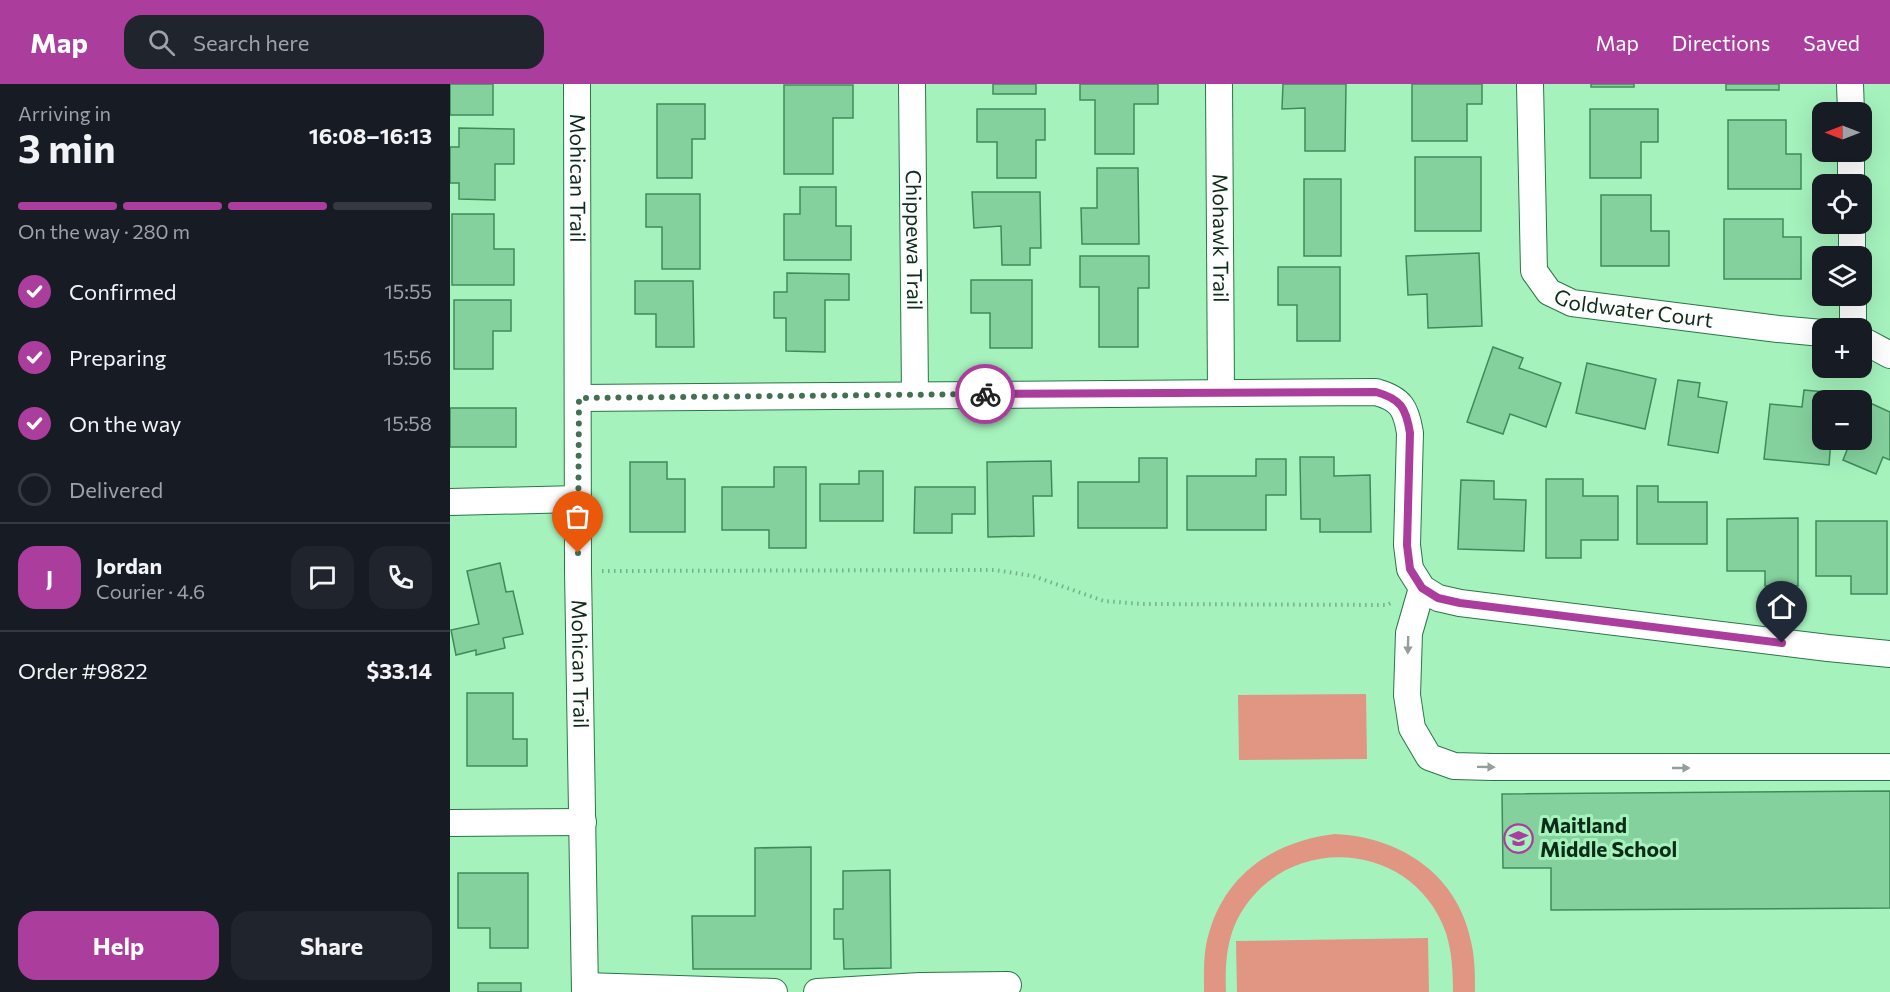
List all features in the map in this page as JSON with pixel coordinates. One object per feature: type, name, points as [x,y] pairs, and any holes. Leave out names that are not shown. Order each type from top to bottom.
[{"type":"street","name":"Mohican Trail","points":[[577,84],[578,571],[585,989]]},
{"type":"street","name":"Chippewa Trail","points":[[912,84],[915,395]]},
{"type":"street","name":"Mohawk Trail","points":[[1219,84],[1221,392]]},
{"type":"street","name":"Goldwater Court","points":[[1530,84],[1534,271],[1549,292],[1572,303],[1812,332]]},
{"type":"street","points":[[1850,84],[1851,102]]},
{"type":"street","points":[[1872,345],[1890,355]]},
{"type":"street","points":[[579,398],[1376,392],[1392,396],[1400,403],[1407,416],[1410,433],[1407,545],[1410,569],[1422,588],[1438,598],[1460,603],[1890,654]]},
{"type":"street","points":[[450,502],[578,499]]},
{"type":"street","points":[[1422,588],[1408,633],[1407,695],[1412,728],[1429,758],[1454,766],[1482,767],[1890,767]]},
{"type":"street","points":[[450,823],[583,822]]},
{"type":"street","points":[[817,992],[920,986],[1008,985]]},
{"type":"street","points":[[585,989],[774,992]]},
{"type":"path","points":[[578,571],[995,570],[1033,576],[1104,601],[1142,604],[1387,605],[1422,588]]},
{"type":"shaded area","points":[[1366,694],[1367,759],[1239,760],[1238,695]]},
{"type":"shaded area","points":[[1335,834],[1360,837],[1405,852],[1441,881],[1455,899],[1465,921],[1473,952],[1475,992],[1453,992],[1452,962],[1446,933],[1429,902],[1406,878],[1377,864],[1346,858],[1314,860],[1284,871],[1258,891],[1237,920],[1230,937],[1226,964],[1226,992],[1204,992],[1207,940],[1227,893],[1241,877],[1273,853],[1292,844]]},
{"type":"shaded area","points":[[1428,938],[1429,992],[1237,992],[1236,941]]},
{"type":"building","points":[[450,84],[493,84],[493,115],[450,115]]},
{"type":"building","points":[[993,84],[1036,84],[1036,94],[993,94]]},
{"type":"building","points":[[1080,84],[1158,84],[1158,104],[1134,104],[1134,154],[1095,154],[1095,100],[1080,100]]},
{"type":"building","points":[[1283,84],[1346,84],[1345,151],[1305,151],[1305,108],[1282,109]]},
{"type":"building","points":[[1412,84],[1482,84],[1482,104],[1467,104],[1467,141],[1412,141]]},
{"type":"building","points":[[1591,84],[1634,84],[1634,87],[1591,87]]},
{"type":"building","points":[[1726,84],[1779,84],[1779,90],[1726,90]]},
{"type":"building","points":[[784,85],[853,85],[853,118],[833,118],[833,174],[784,174]]},
{"type":"building","points":[[657,104],[705,104],[705,139],[692,139],[692,178],[657,178]]},
{"type":"building","points":[[977,109],[1045,109],[1045,140],[1036,140],[1036,178],[997,178],[997,142],[977,142]]},
{"type":"building","points":[[1590,109],[1658,109],[1658,142],[1641,142],[1641,178],[1590,178]]},
{"type":"building","points":[[1728,120],[1786,120],[1786,154],[1801,154],[1801,189],[1728,189]]},
{"type":"building","points":[[459,128],[514,129],[514,164],[495,164],[495,200],[459,199],[459,183],[450,183],[450,147],[459,147]]},
{"type":"building","points":[[1415,157],[1481,157],[1481,231],[1415,231]]},
{"type":"building","points":[[1097,168],[1138,168],[1139,244],[1082,244],[1081,208],[1097,208]]},
{"type":"building","points":[[1304,179],[1341,179],[1341,256],[1304,256]]},
{"type":"building","points":[[800,187],[836,187],[836,226],[851,226],[851,260],[784,260],[784,214],[800,214]]},
{"type":"building","points":[[972,192],[1040,192],[1041,248],[1030,248],[1030,265],[1002,265],[1001,226],[974,228]]},
{"type":"building","points":[[646,194],[700,194],[700,269],[662,269],[662,227],[646,227]]},
{"type":"building","points":[[1601,195],[1651,195],[1651,231],[1669,231],[1669,266],[1601,266]]},
{"type":"building","points":[[452,214],[494,214],[494,249],[514,249],[514,285],[452,285]]},
{"type":"building","points":[[1724,219],[1783,219],[1783,237],[1801,237],[1801,279],[1724,279]]},
{"type":"building","points":[[1479,253],[1482,326],[1428,328],[1427,294],[1408,295],[1406,256]]},
{"type":"building","points":[[1080,256],[1149,256],[1149,288],[1138,288],[1138,347],[1099,347],[1099,287],[1080,287]]},
{"type":"building","points":[[1278,267],[1340,267],[1340,341],[1297,341],[1297,305],[1278,305]]},
{"type":"building","points":[[787,273],[849,274],[849,300],[825,300],[825,352],[786,351],[786,318],[774,318],[774,292],[787,292]]},
{"type":"building","points":[[971,280],[1032,280],[1032,348],[990,348],[990,313],[971,313]]},
{"type":"building","points":[[635,281],[693,281],[694,347],[656,347],[656,314],[635,314]]},
{"type":"building","points":[[454,300],[511,300],[511,331],[493,331],[493,369],[454,369]]},
{"type":"building","points":[[1493,347],[1523,358],[1519,368],[1561,383],[1546,427],[1510,414],[1503,434],[1467,422]]},
{"type":"building","points":[[1587,363],[1656,379],[1645,429],[1576,413]]},
{"type":"building","points":[[1678,380],[1700,383],[1698,397],[1727,402],[1718,453],[1668,445]]},
{"type":"building","points":[[1804,390],[1812,391],[1812,450],[1830,450],[1829,465],[1764,459],[1770,404],[1802,407]]},
{"type":"building","points":[[1872,404],[1890,412],[1890,460],[1883,457],[1876,474],[1843,460],[1847,450],[1872,450]]},
{"type":"building","points":[[450,408],[516,408],[516,447],[450,447]]},
{"type":"building","points":[[1300,457],[1334,457],[1334,476],[1370,475],[1371,532],[1320,532],[1320,519],[1301,519]]},
{"type":"building","points":[[1139,458],[1167,458],[1167,528],[1078,528],[1078,482],[1139,482]]},
{"type":"building","points":[[1256,459],[1286,459],[1286,495],[1266,495],[1266,530],[1187,530],[1187,476],[1256,476]]},
{"type":"building","points":[[1051,461],[1052,496],[1033,496],[1034,536],[988,537],[987,462]]},
{"type":"building","points":[[630,462],[667,462],[667,479],[685,479],[685,532],[630,532]]},
{"type":"building","points":[[774,467],[806,467],[806,548],[769,548],[769,530],[722,530],[722,487],[774,487]]},
{"type":"building","points":[[859,471],[883,471],[883,521],[820,521],[820,484],[859,484]]},
{"type":"building","points":[[1546,479],[1583,479],[1583,496],[1618,496],[1618,540],[1581,540],[1581,558],[1546,558]]},
{"type":"building","points":[[1461,480],[1494,481],[1494,499],[1526,500],[1524,551],[1458,549]]},
{"type":"building","points":[[1637,486],[1658,486],[1658,502],[1707,502],[1707,544],[1637,544]]},
{"type":"building","points":[[915,487],[975,487],[975,514],[952,514],[952,533],[914,533]]},
{"type":"building","points":[[1798,518],[1798,586],[1765,586],[1765,571],[1727,571],[1727,519]]},
{"type":"building","points":[[1816,521],[1887,521],[1887,594],[1851,594],[1851,576],[1816,576]]},
{"type":"building","points":[[500,563],[506,592],[513,591],[523,634],[503,638],[505,648],[476,655],[476,650],[456,655],[451,630],[479,624],[467,571]]},
{"type":"building","points":[[467,693],[513,693],[513,739],[527,739],[527,766],[467,766]]},
{"type":"building","name":"Maitland Middle School","points":[[1890,791],[1890,908],[1551,910],[1551,868],[1503,868],[1502,794]]},
{"type":"building","points":[[811,847],[811,969],[693,969],[692,916],[755,916],[755,848]]},
{"type":"building","points":[[890,870],[891,968],[844,969],[843,939],[834,939],[834,909],[843,909],[843,871]]},
{"type":"building","points":[[458,873],[528,873],[528,948],[490,948],[490,928],[458,928]]},
{"type":"building","points":[[478,983],[521,983],[521,992],[478,992]]},
{"type":"way so far","points":[[578,553],[579,398],[985,394]]},
{"type":"place","name":"Maitland Middle School","points":[[1519,838]]},
{"type":"route","points":[[985,394],[1376,392],[1392,396],[1400,403],[1407,416],[1410,433],[1407,545],[1410,569],[1422,588],[1438,598],[1460,603],[1782,643]]}]
